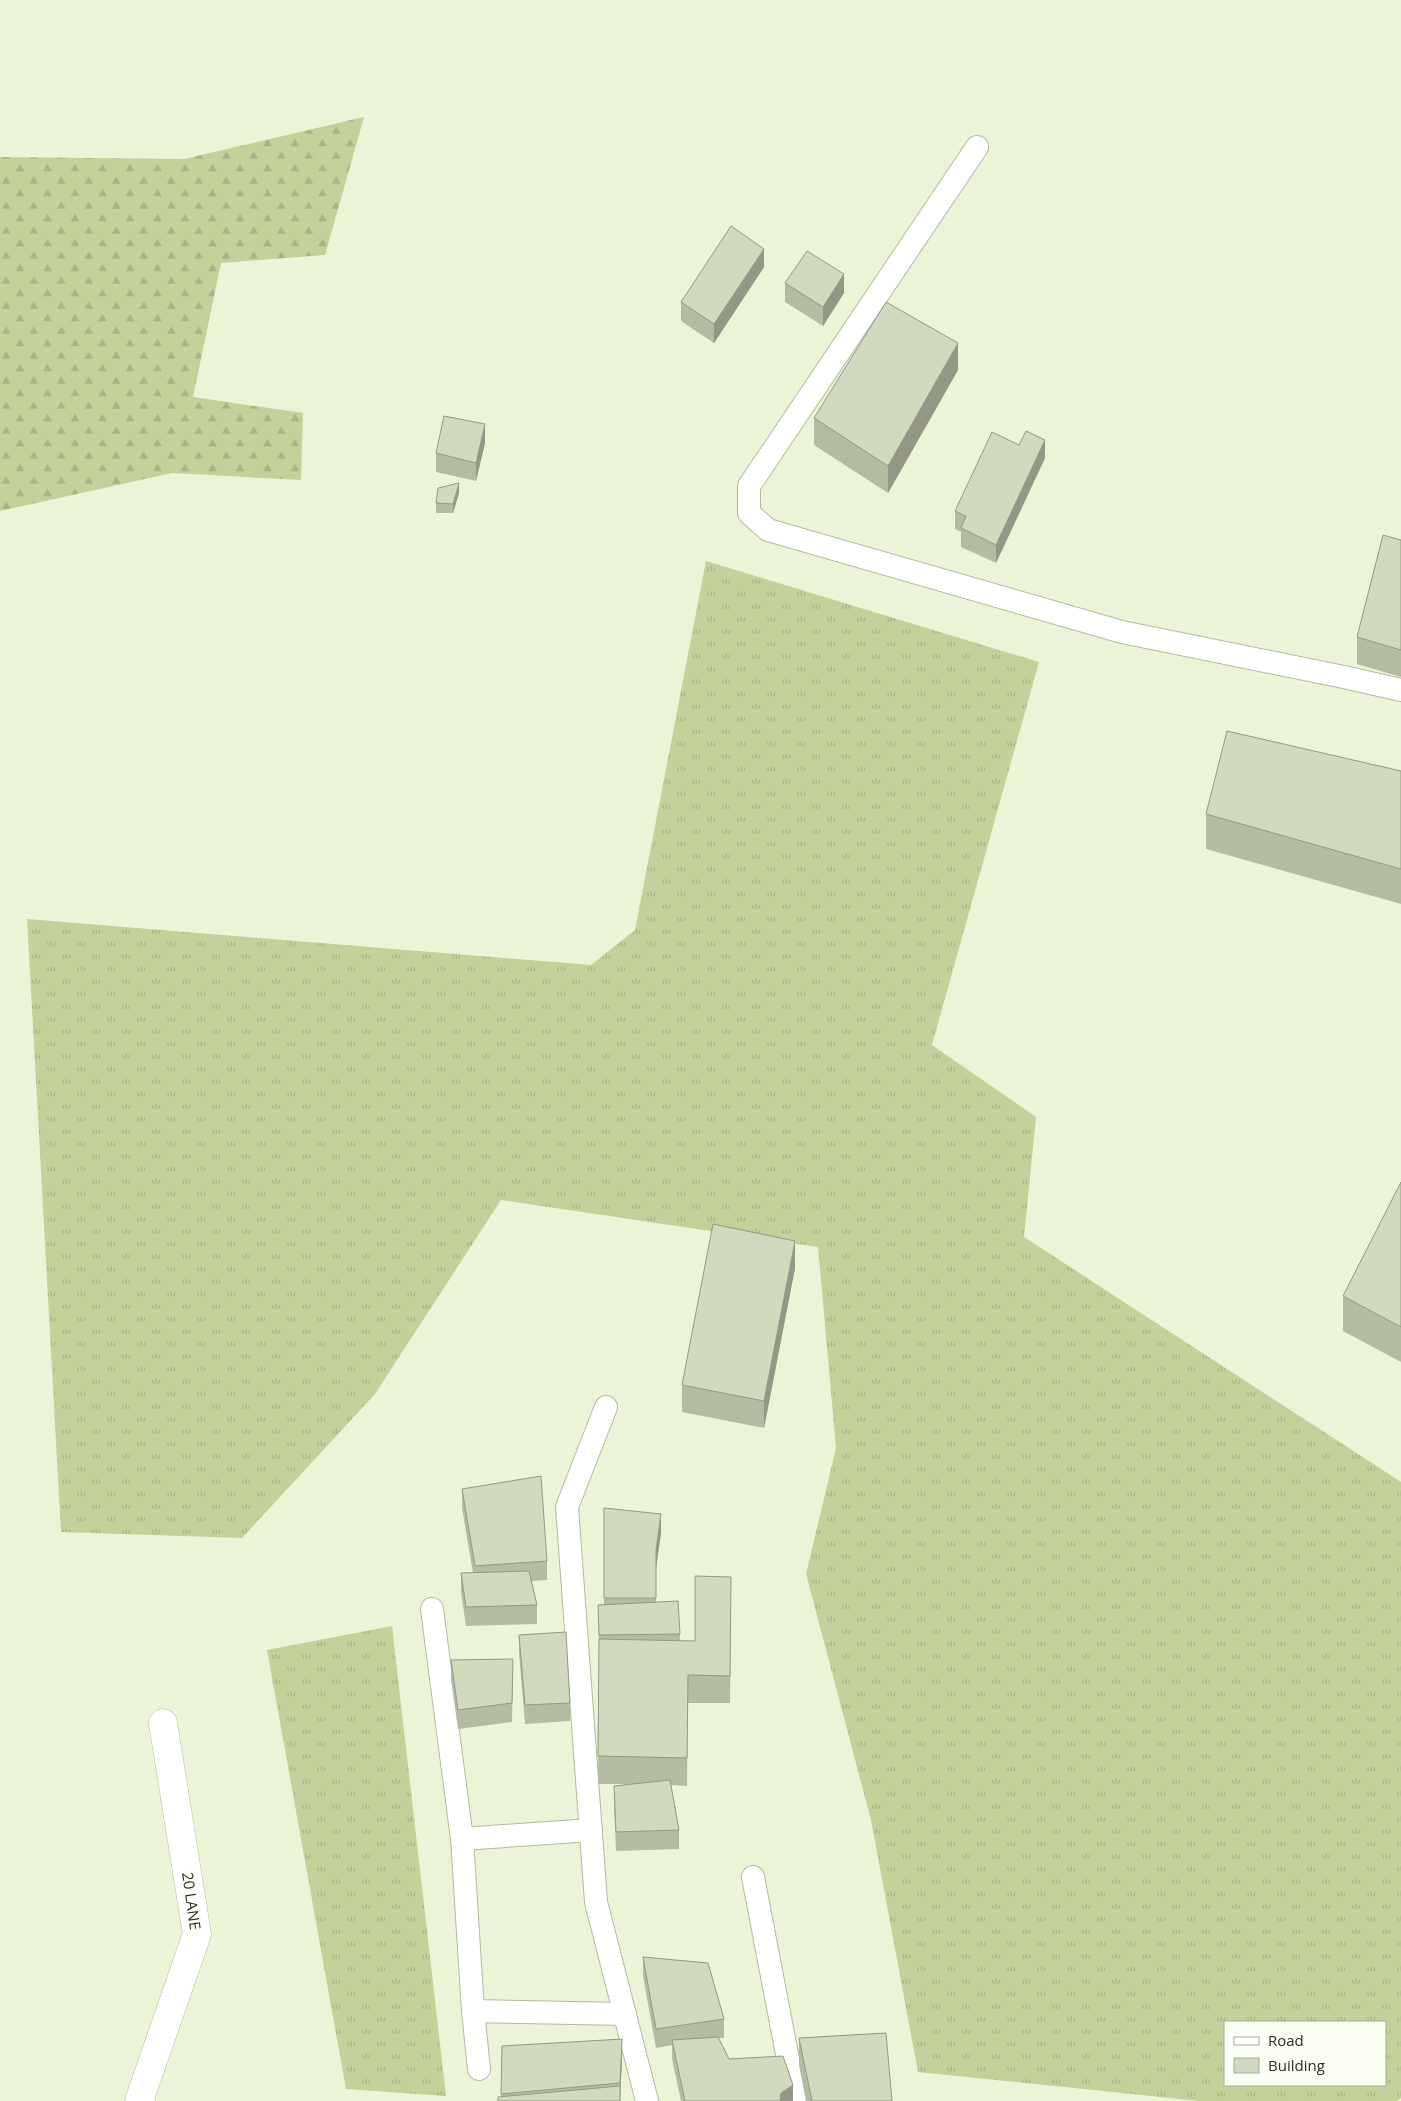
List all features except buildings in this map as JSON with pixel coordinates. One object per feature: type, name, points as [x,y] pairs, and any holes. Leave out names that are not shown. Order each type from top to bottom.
[{"type":"street","name":"20 LANE","points":[[139,2101],[197,1934],[163,1723]]},
{"type":"lane","points":[[977,147],[749,486],[749,513],[768,530],[1122,632],[1401,690]]},
{"type":"lane","points":[[606,1408],[567,1507],[596,1902],[647,2101]]},
{"type":"lane","points":[[432,1609],[462,1839],[473,2011],[479,2068]]},
{"type":"lane","points":[[462,1839],[591,1830]]},
{"type":"lane","points":[[753,1877],[796,2101]]},
{"type":"lane","points":[[473,2011],[624,2014]]},
{"type":"green space","points":[[364,117],[325,255],[221,263],[193,397],[303,413],[301,480],[172,473],[0,511],[0,157],[184,159]]},
{"type":"green space","points":[[706,561],[1039,662],[932,1045],[1036,1117],[1024,1237],[1401,1482],[1401,2098],[1397,2101],[1199,2101],[918,2072],[871,1820],[806,1574],[836,1448],[818,1247],[501,1200],[375,1394],[242,1538],[61,1532],[27,919],[591,965],[635,930]]},
{"type":"green space","points":[[392,1626],[446,2096],[346,2089],[267,1650]]}]
